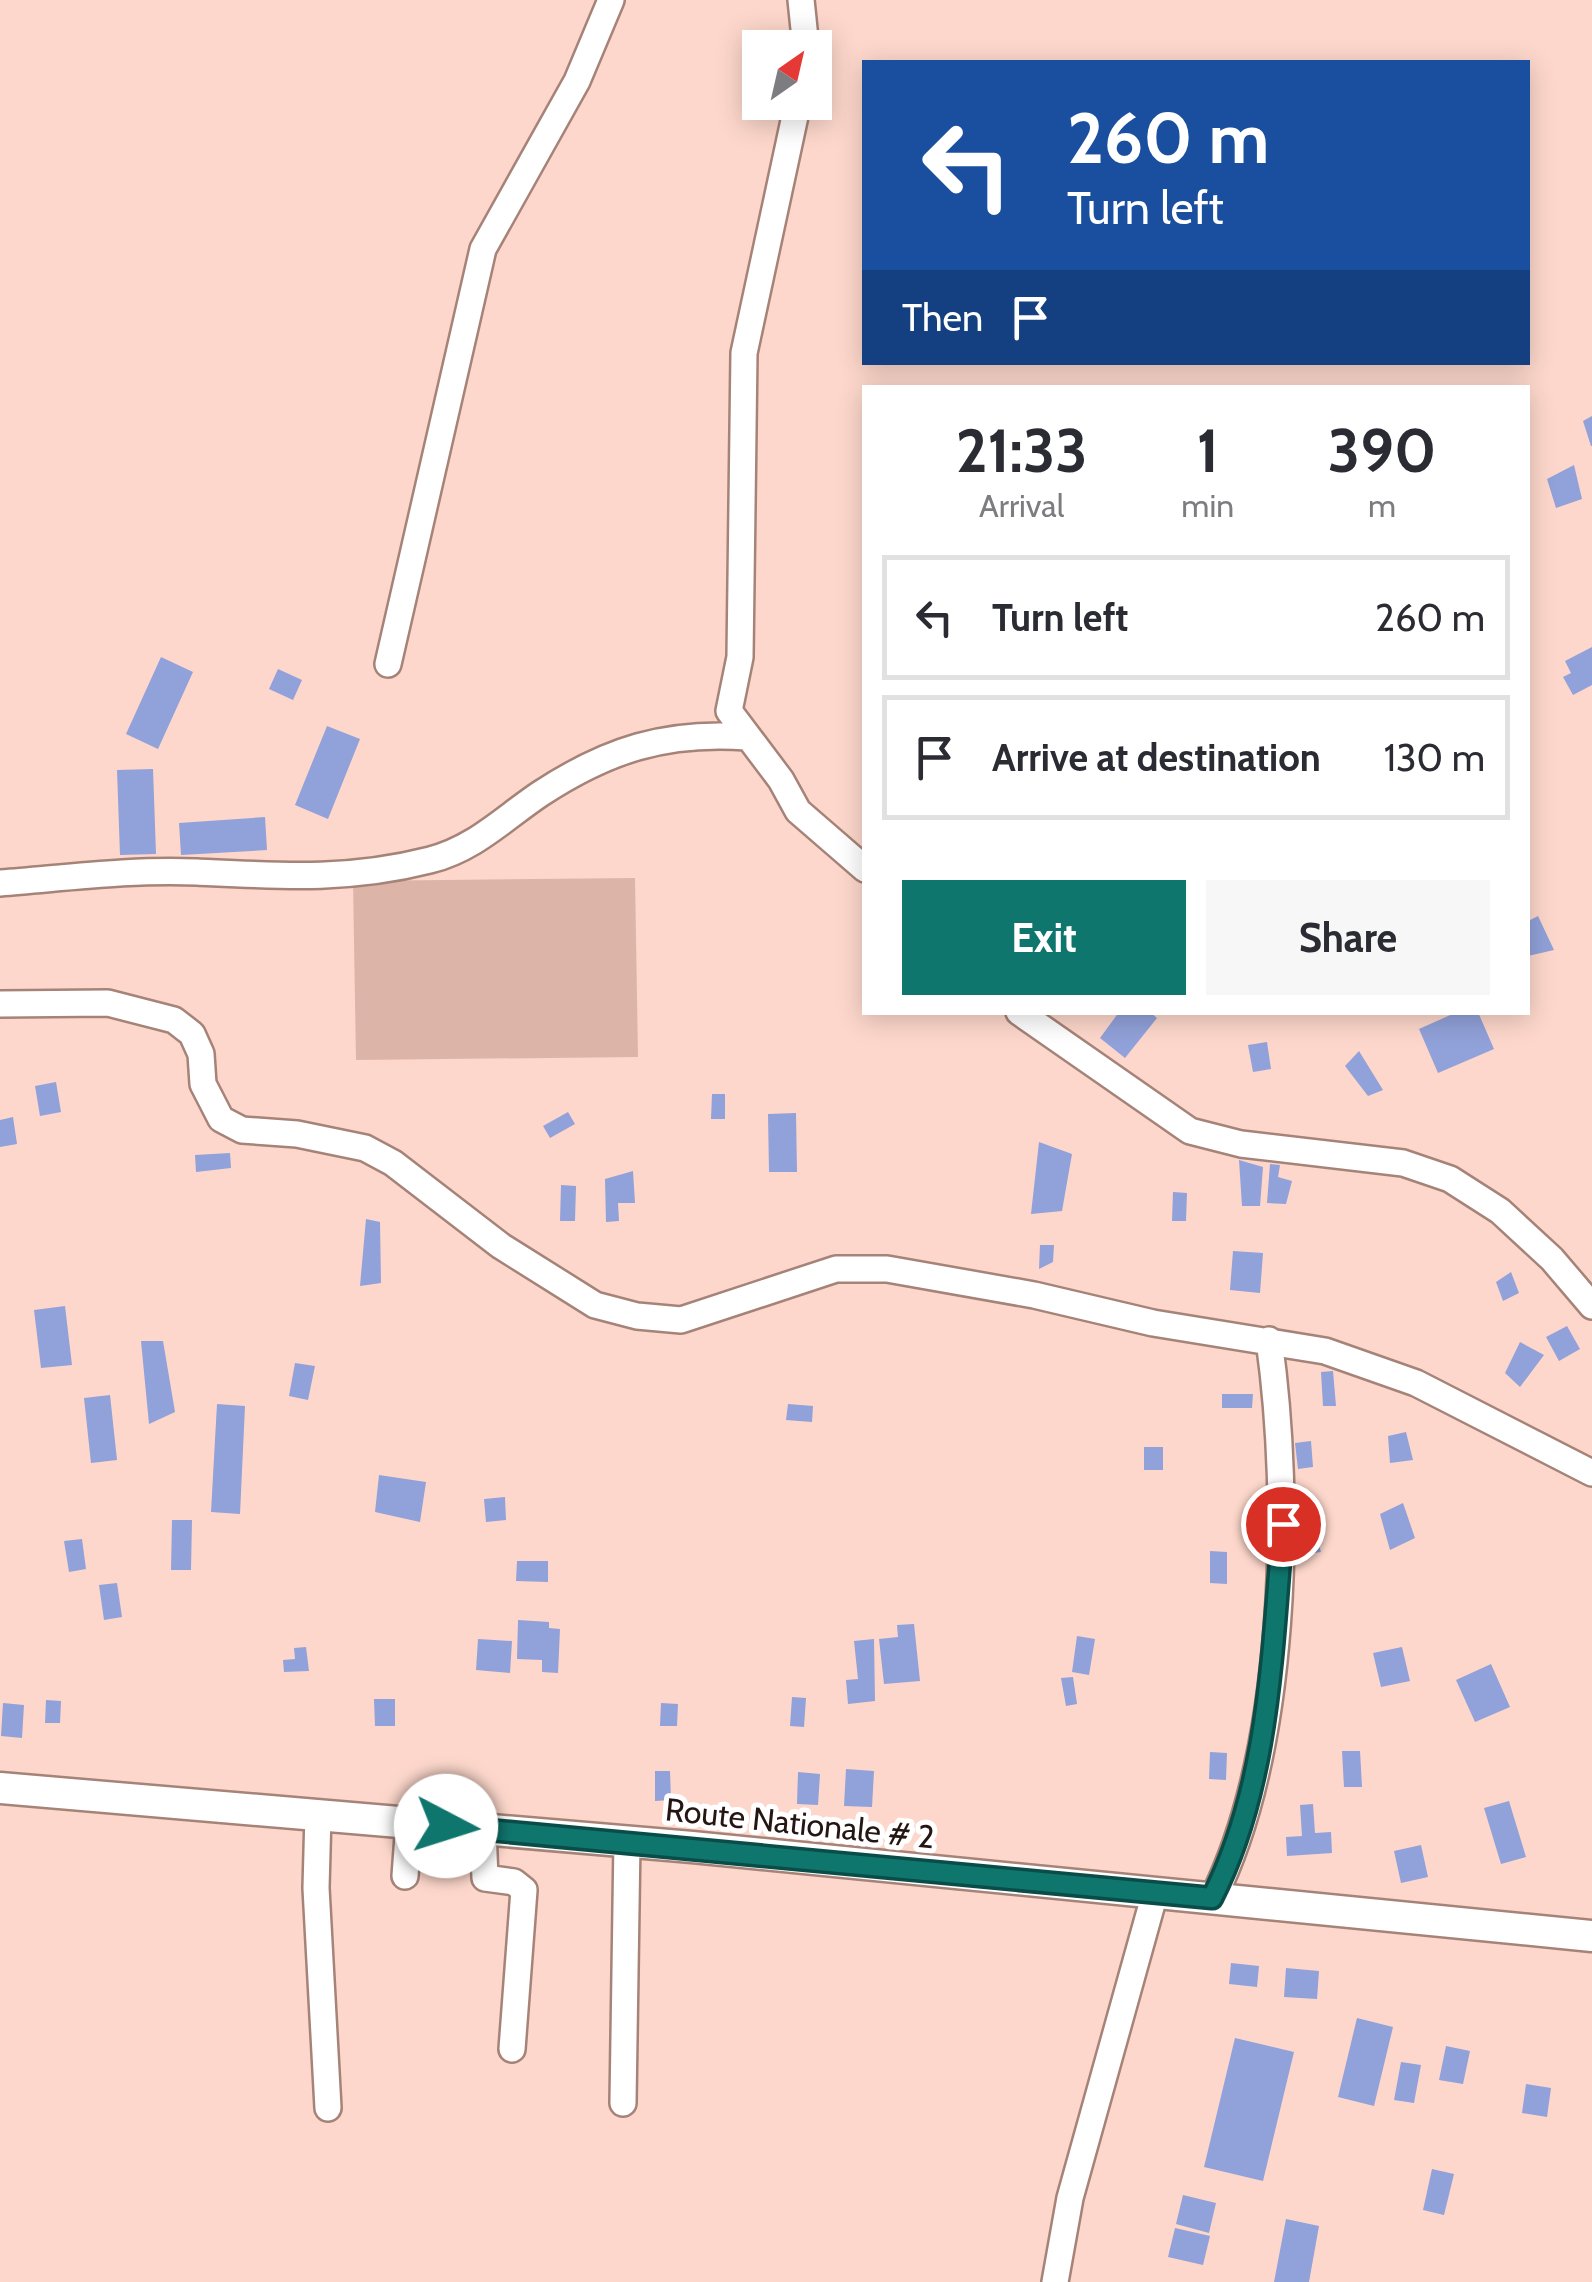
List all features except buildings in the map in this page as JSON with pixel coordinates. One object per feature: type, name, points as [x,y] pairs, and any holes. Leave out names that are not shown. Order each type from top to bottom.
[{"type":"main road","name":"Route Nationale # 2","points":[[0,1788],[627,1841],[1592,1936]]},
{"type":"street","points":[[388,664],[483,249],[577,82],[612,0]]},
{"type":"street","points":[[801,0],[804,30]]},
{"type":"street","points":[[794,120],[744,354],[740,657],[729,711],[782,780],[798,811],[862,867]]},
{"type":"street","points":[[0,884],[196,872],[330,878],[389,868],[472,845],[540,794],[602,758],[674,736],[746,736]]},
{"type":"street","points":[[0,1004],[108,1004],[174,1020],[192,1034],[201,1054],[203,1084],[221,1119],[242,1130],[297,1134],[365,1148],[393,1163],[500,1246],[595,1306],[681,1320],[836,1269],[887,1269],[1034,1295],[1202,1332],[1270,1340],[1325,1352],[1416,1383],[1592,1473]]},
{"type":"street","points":[[1023,1015],[1190,1131],[1242,1144],[1403,1163],[1450,1179],[1513,1223],[1552,1259],[1592,1306]]},
{"type":"street","points":[[1212,1898],[1240,1838],[1269,1684],[1283,1524],[1281,1426],[1270,1340]]},
{"type":"street","points":[[318,1814],[316,1888],[328,2108]]},
{"type":"street","points":[[405,1876],[410,1823]]},
{"type":"street","points":[[483,1830],[482,1874],[514,1882],[524,1890],[512,2050]]},
{"type":"street","points":[[623,2103],[627,1841]]},
{"type":"street","points":[[1055,2282],[1070,2198],[1155,1893]]},
{"type":"shaded area","points":[[635,878],[638,1057],[356,1060],[353,881]]},
{"type":"route","points":[[446,1826],[1212,1898],[1240,1838],[1256,1772],[1269,1684],[1283,1524]]}]
